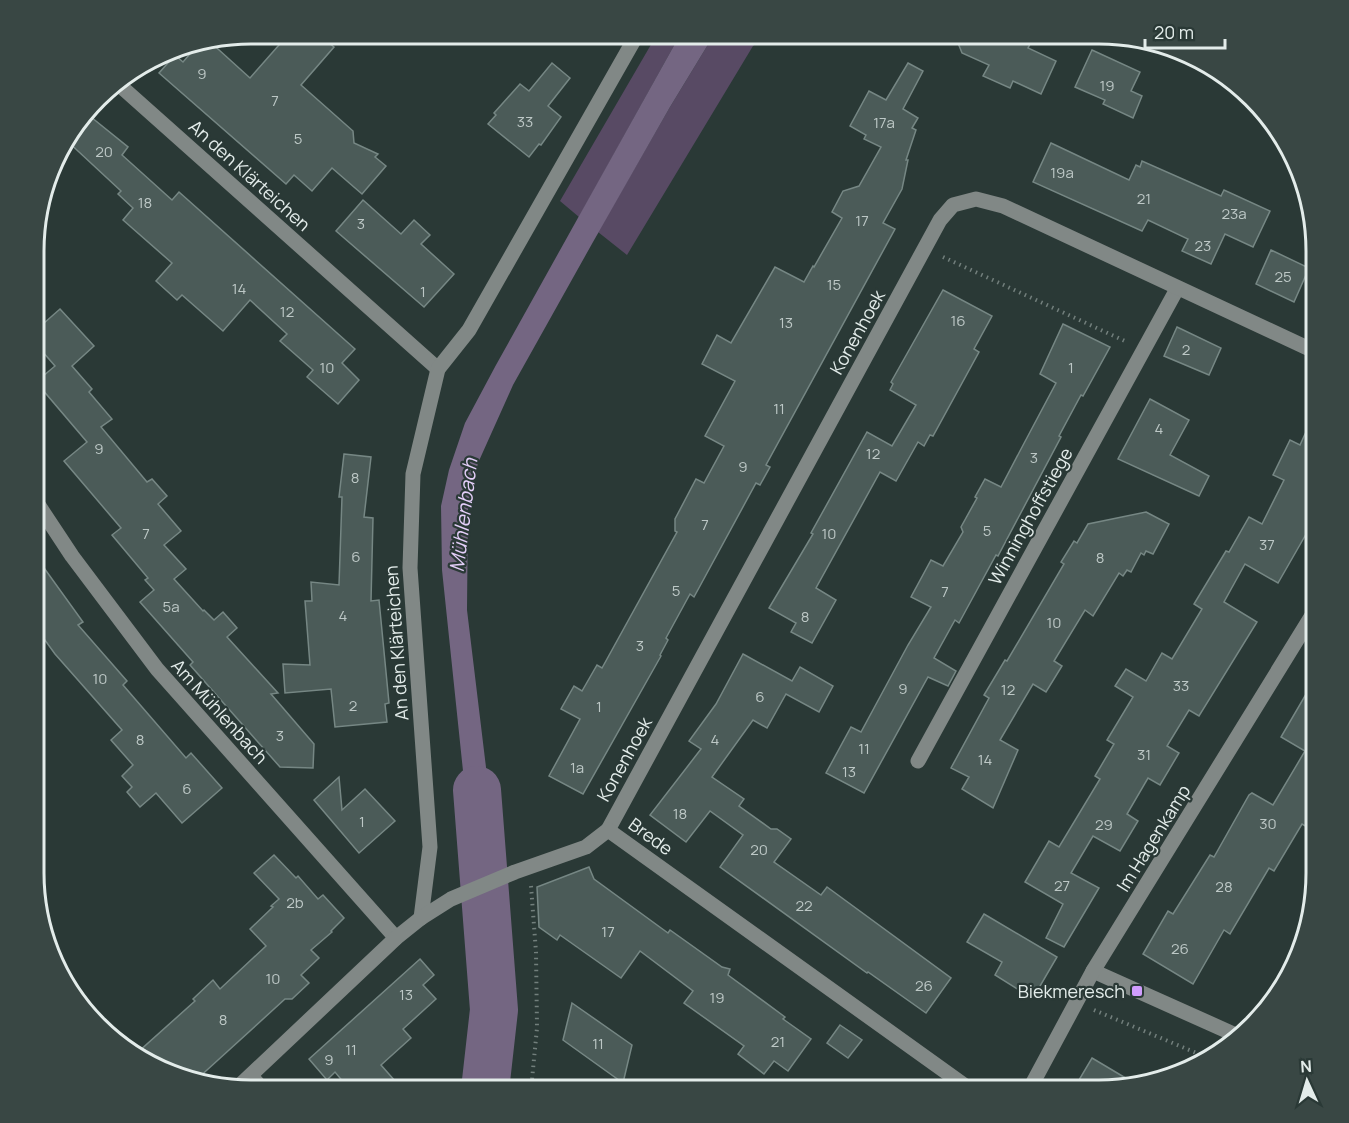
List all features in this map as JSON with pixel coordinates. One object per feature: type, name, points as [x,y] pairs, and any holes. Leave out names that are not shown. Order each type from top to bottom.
[{"type":"street","name":"An den Klärteichen","points":[[421,918],[430,847],[410,557],[413,474],[438,369],[469,330],[632,44]]},
{"type":"street","name":"An den Klärteichen","points":[[123,88],[438,369]]},
{"type":"street","name":"Konenhoek","points":[[608,830],[940,220],[953,205],[976,199],[1003,206],[1305,347]]},
{"type":"street","name":"Winninghoffstiege","points":[[918,761],[1177,289]]},
{"type":"street","name":"Am Mühlenbach","points":[[44,513],[157,669],[396,938]]},
{"type":"street","name":"Im Hagenkamp","points":[[1035,1079],[1093,971],[1306,626]]},
{"type":"street","name":"Brede","points":[[247,1080],[396,938],[421,918],[451,899],[586,847],[608,830],[956,1079]]},
{"type":"street","points":[[1093,971],[1230,1032]]},
{"type":"street","points":[[251,1076],[254,1080]]},
{"type":"path","points":[[925,248],[1144,350]]},
{"type":"path","points":[[522,870],[536,952],[537,1028],[532,1080]]},
{"type":"path","points":[[1076,1002],[1198,1054]]},
{"type":"shaded area","points":[[651,44],[675,44],[579,217],[560,201]]},
{"type":"shaded area","points":[[708,44],[755,44],[627,255],[598,232]]},
{"type":"water","points":[[675,44],[708,44],[670,107],[513,385],[478,463],[468,507],[467,610],[496,850],[472,857],[442,570],[441,506],[449,470],[465,423]]},
{"type":"building","points":[[330,44],[334,47],[301,85],[353,131],[354,143],[378,154],[375,157],[386,166],[362,194],[332,168],[312,191],[294,175],[286,184],[159,73],[172,59],[177,57],[183,62],[191,52],[216,47],[250,78],[279,45]]},
{"type":"building","points":[[958,44],[1030,44],[1028,48],[1056,61],[1041,94],[1013,81],[1010,88],[983,76],[989,65],[962,53]]},
{"type":"building","points":[[1092,50],[1140,72],[1131,91],[1142,96],[1133,118],[1103,104],[1105,100],[1075,87]]},
{"type":"building","points":[[552,63],[570,78],[548,106],[561,117],[541,145],[539,144],[529,157],[488,124],[496,115],[494,113],[520,84],[529,91]]},
{"type":"building","points":[[908,63],[923,71],[903,109],[918,118],[912,128],[916,130],[906,160],[908,160],[902,189],[883,223],[895,229],[766,465],[770,467],[760,485],[756,483],[694,597],[690,594],[666,638],[668,640],[661,656],[583,794],[549,776],[580,719],[561,709],[574,686],[582,691],[597,665],[602,668],[677,532],[675,531],[675,519],[696,479],[704,483],[724,446],[705,436],[735,381],[702,364],[717,335],[731,343],[775,267],[804,282],[842,218],[832,212],[843,191],[859,186],[881,147],[864,139],[866,135],[850,126],[869,91],[886,100]]},
{"type":"building","points":[[92,118],[128,147],[122,155],[172,200],[179,192],[355,349],[342,363],[359,380],[338,404],[307,377],[313,370],[280,341],[287,334],[250,300],[223,331],[182,295],[177,300],[156,281],[172,263],[123,220],[133,208],[118,194],[121,191],[72,146]]},
{"type":"building","points":[[1051,143],[1129,180],[1136,165],[1140,167],[1142,161],[1221,196],[1224,190],[1270,211],[1253,247],[1225,234],[1211,264],[1182,251],[1188,239],[1148,220],[1142,231],[1033,182]]},
{"type":"building","points":[[363,200],[401,234],[414,220],[430,235],[421,244],[454,274],[424,307],[336,231]]},
{"type":"building","points":[[1271,250],[1305,266],[1305,277],[1294,302],[1256,284]]},
{"type":"building","points":[[943,290],[992,316],[974,349],[979,352],[933,436],[930,435],[924,446],[918,442],[896,481],[880,472],[816,588],[836,600],[812,643],[791,632],[796,623],[769,608],[813,534],[811,533],[867,432],[892,446],[916,405],[890,390],[893,384],[891,382]]},
{"type":"building","points":[[60,309],[94,346],[72,366],[92,389],[89,392],[112,419],[101,427],[147,482],[152,479],[167,496],[158,504],[181,531],[164,545],[186,569],[174,579],[214,620],[223,612],[237,628],[227,637],[278,693],[271,694],[314,744],[313,768],[280,767],[190,665],[193,662],[140,602],[154,590],[145,580],[148,578],[112,535],[121,528],[64,461],[87,442],[44,391],[44,375],[55,366],[44,353],[44,323]]},
{"type":"building","points":[[1063,324],[1110,347],[1059,436],[1061,437],[998,556],[996,555],[959,623],[955,620],[934,658],[956,671],[948,686],[928,677],[864,793],[826,773],[851,727],[861,732],[931,607],[911,597],[931,560],[943,566],[963,532],[961,527],[985,479],[1001,487],[1056,383],[1040,374]]},
{"type":"building","points":[[1177,327],[1221,348],[1209,375],[1164,356]]},
{"type":"building","points":[[1150,399],[1189,420],[1170,455],[1209,476],[1199,496],[1118,459]]},
{"type":"building","points":[[1305,433],[1305,535],[1278,583],[1245,564],[1224,602],[1257,622],[1199,716],[1189,710],[1167,746],[1179,753],[1160,785],[1148,778],[1127,814],[1138,821],[1120,851],[1093,836],[1071,873],[1099,888],[1064,947],[1046,938],[1063,904],[1025,882],[1049,841],[1059,847],[1100,779],[1095,776],[1114,744],[1107,740],[1133,697],[1115,686],[1126,669],[1146,681],[1162,653],[1172,659],[1202,609],[1194,604],[1226,551],[1229,552],[1249,517],[1262,524],[1284,480],[1273,475],[1290,440],[1300,445]]},
{"type":"building","points":[[344,454],[371,457],[364,517],[373,518],[371,601],[379,600],[389,703],[385,704],[387,722],[335,727],[331,689],[285,693],[283,664],[310,665],[305,601],[312,601],[311,582],[339,585],[342,497],[339,497]]},
{"type":"building","points":[[1146,512],[1169,524],[1153,554],[1146,551],[1144,555],[1141,553],[1131,572],[1127,570],[1123,576],[1119,573],[1093,616],[1085,610],[1054,661],[1062,666],[1046,692],[1033,684],[1000,740],[1018,750],[993,808],[962,789],[969,777],[951,768],[989,698],[984,695],[1005,660],[1007,661],[1064,564],[1061,562],[1074,541],[1077,543],[1088,524]]},
{"type":"building","points":[[44,568],[83,622],[78,625],[127,681],[123,685],[186,758],[191,753],[222,788],[182,823],[156,793],[140,807],[127,792],[132,787],[122,776],[133,765],[111,740],[122,730],[44,639]]},
{"type":"building","points":[[743,654],[792,681],[800,667],[833,686],[819,712],[786,694],[767,728],[753,720],[712,777],[744,799],[739,806],[771,829],[777,829],[791,839],[774,862],[821,895],[827,887],[951,978],[926,1013],[720,867],[743,835],[710,811],[686,842],[650,815],[701,749],[689,741],[716,704]]},
{"type":"building","points":[[1306,695],[1306,826],[1302,824],[1274,871],[1269,868],[1230,934],[1224,930],[1193,984],[1143,954],[1168,911],[1173,914],[1210,855],[1214,857],[1249,795],[1252,793],[1273,805],[1305,751],[1281,737]]},
{"type":"building","points":[[339,777],[342,810],[365,789],[395,821],[359,853],[314,800]]},
{"type":"building","points":[[274,855],[296,878],[298,876],[318,899],[323,895],[344,918],[311,950],[319,958],[301,975],[309,983],[292,999],[285,999],[203,1074],[171,1064],[142,1048],[195,1001],[193,999],[213,980],[220,989],[266,946],[250,929],[279,899],[254,873]]},
{"type":"building","points":[[589,867],[594,879],[668,933],[670,930],[722,967],[730,969],[728,975],[811,1039],[788,1071],[774,1061],[764,1074],[738,1054],[744,1046],[684,1003],[693,991],[640,951],[621,978],[560,935],[557,940],[539,927],[537,887]]},
{"type":"building","points":[[984,914],[1057,957],[1036,993],[1022,984],[1019,990],[995,975],[1002,962],[967,942]]},
{"type":"building","points":[[420,959],[434,975],[423,985],[436,999],[403,1029],[411,1038],[381,1065],[394,1080],[342,1080],[335,1072],[327,1080],[309,1059]]},
{"type":"building","points":[[572,1003],[632,1045],[624,1080],[618,1080],[563,1040]]},
{"type":"building","points":[[840,1025],[862,1040],[848,1058],[827,1043]]},
{"type":"building","points":[[1092,1058],[1125,1078],[1112,1079],[1080,1079]]},
{"type":"waterway","name":"Mühlenbach","points":[[477,790],[494,1010],[486,1080]]},
{"type":"place","name":"Biekmeresch","points":[[1137,991]]}]
